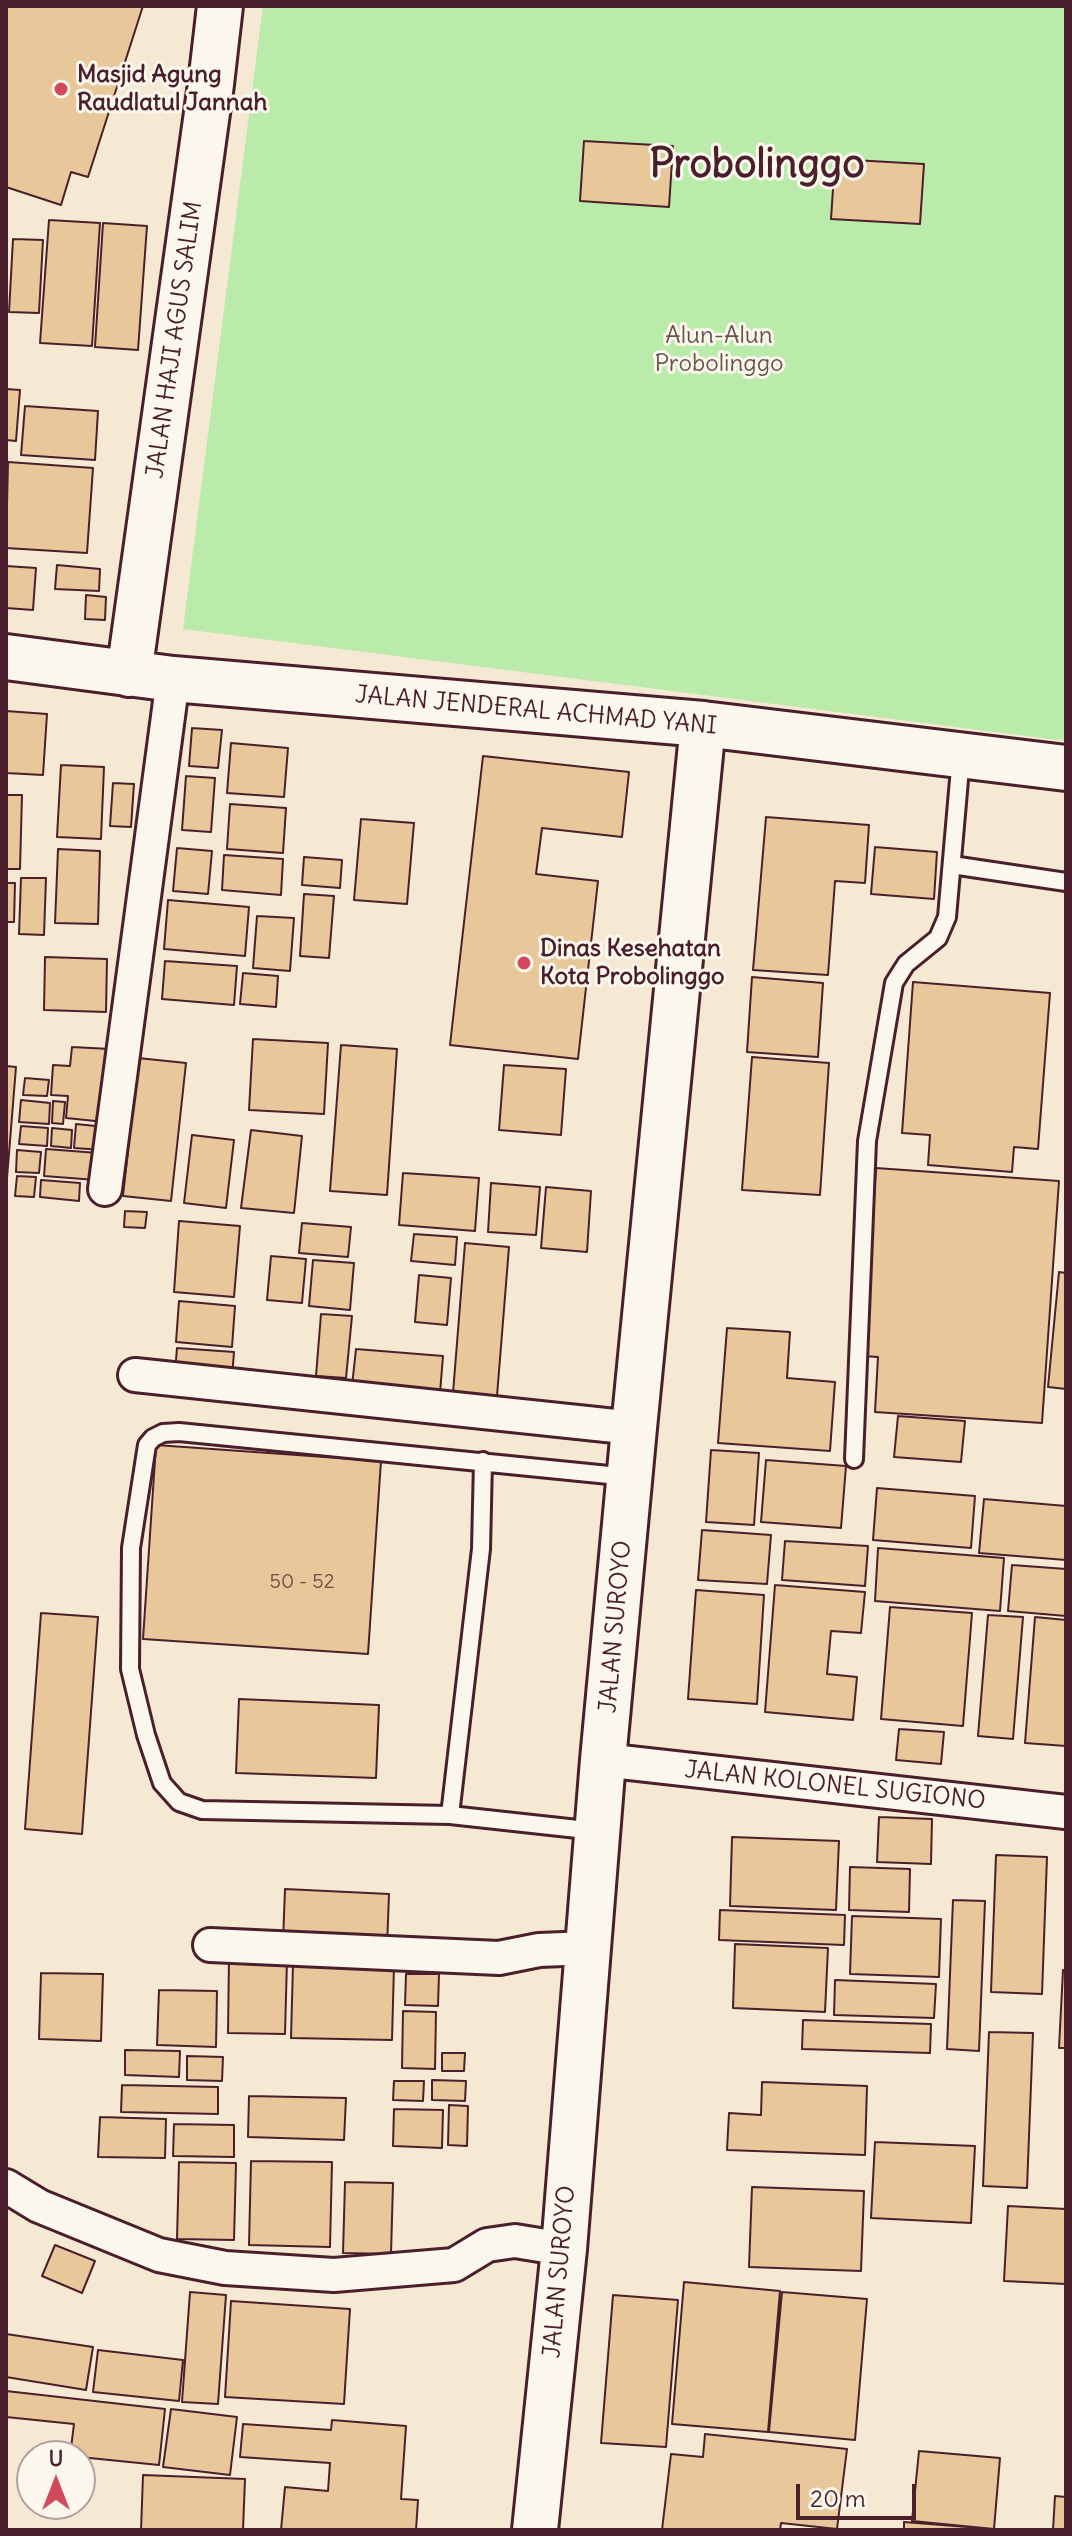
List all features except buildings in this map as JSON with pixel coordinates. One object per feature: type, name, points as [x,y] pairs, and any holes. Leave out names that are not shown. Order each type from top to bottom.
[{"type":"main road","name":"JALAN HAJI AGUS SALIM","points":[[129,674],[220,6]]},
{"type":"main road","name":"JALAN JENDERAL ACHMAD YANI","points":[[6,657],[173,679],[703,724],[1066,768]]},
{"type":"main road","name":"JALAN SUROYO","points":[[535,2530],[564,2249],[603,1760],[703,724]]},
{"type":"street","points":[[105,1189],[173,679]]},
{"type":"street","points":[[135,1375],[634,1428]]},
{"type":"street","name":"JALAN KOLONEL SUGIONO","points":[[603,1760],[1066,1812]]},
{"type":"street","points":[[210,1945],[499,1958],[539,1950],[589,1948]]},
{"type":"street","points":[[6,2186],[39,2206],[159,2255],[225,2268],[334,2275],[454,2265],[487,2245],[515,2241],[564,2249]]},
{"type":"lane","points":[[854,1459],[867,1141],[894,983],[906,964],[938,938],[944,928],[961,756]]},
{"type":"lane","points":[[952,865],[1066,882]]},
{"type":"lane","points":[[598,1831],[450,1815],[202,1810],[179,1802],[162,1783],[146,1735],[130,1669],[131,1548],[147,1445],[163,1433],[179,1432],[631,1477]]},
{"type":"lane","points":[[450,1815],[481,1549],[483,1461]]},
{"type":"green space","name":"Alun-Alun Probolinggo","points":[[263,6],[1066,6],[1066,741],[183,629]]},
{"type":"place","name":"Masjid Agung Raudlatul Jannah","points":[[61,89]]},
{"type":"place","name":"Dinas Kesehatan Kota Probolinggo","points":[[524,963]]},
{"type":"district","name":"Probolinggo","points":[[757,166]]}]
